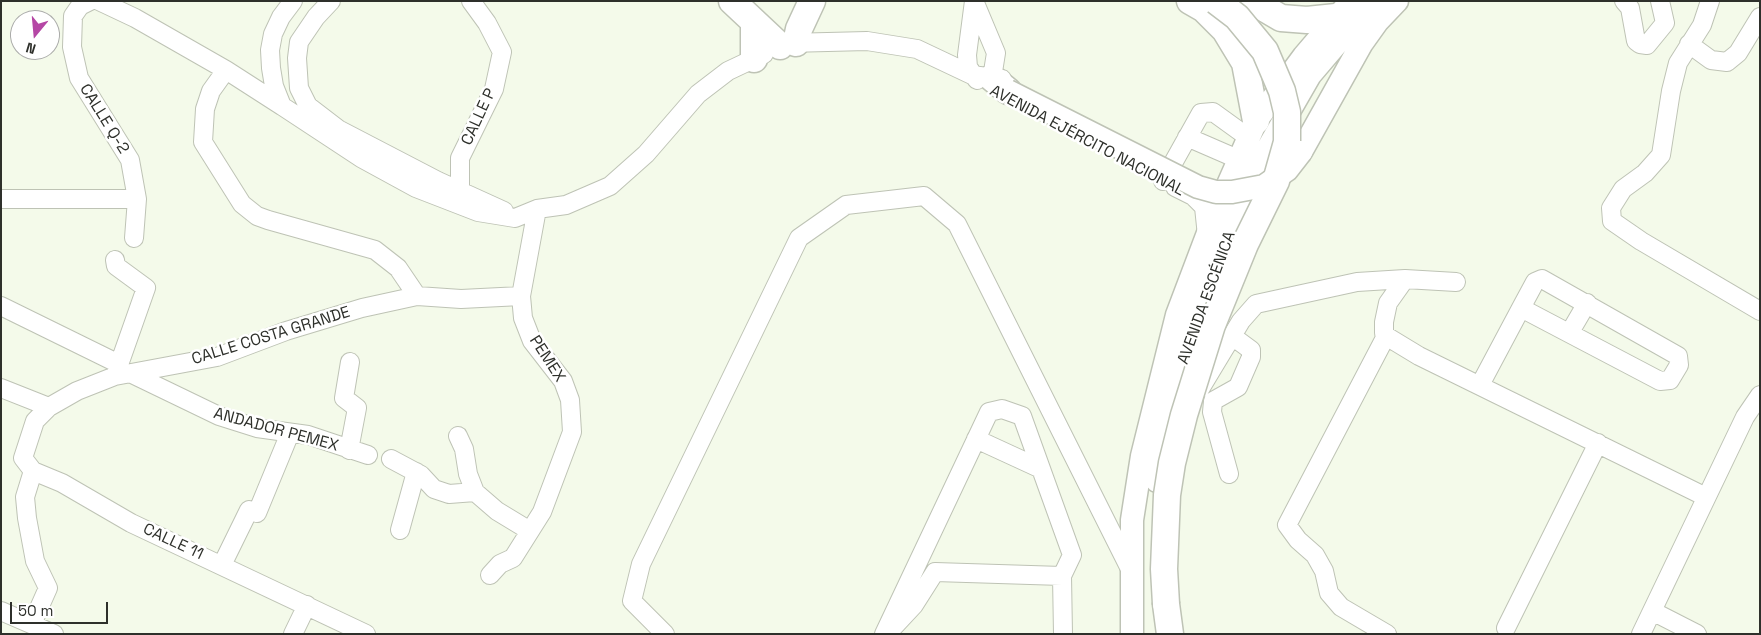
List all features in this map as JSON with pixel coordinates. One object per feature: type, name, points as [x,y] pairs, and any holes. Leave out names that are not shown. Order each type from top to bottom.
[{"type":"highway","points":[[732,1],[754,22],[790,37]]},
{"type":"highway","points":[[790,37],[795,1]]},
{"type":"highway","points":[[790,37],[812,1]]},
{"type":"highway","points":[[1190,1],[1204,9],[1225,30],[1245,63],[1253,130]]},
{"type":"highway","points":[[1170,634],[1164,569],[1167,495],[1172,463],[1184,415],[1212,325],[1241,253],[1276,181],[1287,142],[1288,126],[1282,91],[1265,51],[1237,17],[1216,1]]},
{"type":"highway","points":[[1252,1],[1281,18],[1307,20],[1343,9]]},
{"type":"highway","points":[[754,22],[754,59]]},
{"type":"main road","points":[[992,74],[1198,187],[1216,192],[1249,190],[1264,186],[1292,164],[1375,12],[1397,1]]},
{"type":"main road","points":[[1132,634],[1130,568],[1132,520],[1142,456],[1177,315],[1207,236],[1253,130],[1304,56],[1343,9]]},
{"type":"main road","name":"AVENIDA ESCÉNICA","points":[[1157,634],[1153,594],[1153,529],[1159,466],[1167,413],[1186,354],[1226,242],[1268,148],[1310,75],[1375,12]]},
{"type":"street","name":"CALLE Q-2","points":[[90,1],[80,6],[73,16],[72,47],[78,78],[130,160],[137,199]]},
{"type":"street","points":[[99,1],[135,18],[226,70],[362,158],[416,188],[478,212],[515,218]]},
{"type":"street","points":[[282,106],[274,86],[270,68],[270,50],[273,34],[281,17],[292,1]]},
{"type":"street","points":[[331,1],[316,17],[299,42],[297,58],[299,88],[308,106],[338,129],[438,181],[498,207],[515,218]]},
{"type":"street","name":"CALLE P","points":[[460,190],[460,158],[494,89],[502,52],[487,23],[471,1]]},
{"type":"street","points":[[974,1],[967,55],[968,67],[992,74]]},
{"type":"street","points":[[974,1],[992,74]]},
{"type":"street","points":[[1624,1],[1630,8],[1636,41],[1640,44],[1646,44],[1665,23],[1660,1]]},
{"type":"street","points":[[1710,1],[1702,25],[1678,64],[1671,91],[1661,155],[1645,173],[1623,189],[1611,208],[1612,221],[1641,241],[1760,311]]},
{"type":"street","points":[[1689,44],[1711,60],[1727,62],[1738,53],[1760,17]]},
{"type":"street","name":"AVENIDA EJÉRCITO NACIONAL","points":[[515,218],[537,209],[566,204],[610,186],[646,154],[698,94],[728,71],[754,59],[790,37],[867,41],[917,49],[1010,80],[1167,174],[1204,207],[1207,236]]},
{"type":"street","points":[[226,70],[211,91],[204,109],[203,142],[242,204],[257,216],[268,220],[375,250],[398,268],[417,296]]},
{"type":"street","points":[[1167,174],[1201,113],[1213,112],[1253,130]]},
{"type":"street","points":[[1187,137],[1236,169]]},
{"type":"street","name":"AVENIDA EJÉRCITO NACIONAL","points":[[1167,174],[1208,182],[1236,169]]},
{"type":"street","points":[[440,198],[460,190]]},
{"type":"street","points":[[665,634],[632,601],[641,564],[799,238],[846,205],[924,196],[957,224],[1130,568]]},
{"type":"street","points":[[1,199],[137,199],[134,238]]},
{"type":"street","name":"PEMEX","points":[[490,575],[500,564],[513,558],[542,512],[572,432],[570,400],[563,381],[532,341],[523,318],[520,296],[537,209]]},
{"type":"street","points":[[115,260],[116,266],[146,288],[122,371]]},
{"type":"street","points":[[1159,466],[1172,454],[1185,416],[1241,321],[1256,304],[1342,285],[1404,279],[1456,282]]},
{"type":"street","points":[[1404,279],[1388,304],[1384,333],[1386,336],[1419,356],[1706,498]]},
{"type":"street","points":[[1480,386],[1521,308],[1535,282],[1542,279],[1678,356],[1679,365],[1670,380],[1660,381],[1570,332],[1521,308]]},
{"type":"street","name":"CALLE COSTA GRANDE","points":[[32,471],[23,458],[34,421],[49,407],[77,391],[122,371],[217,356],[286,331],[343,314],[417,296],[461,299],[520,296]]},
{"type":"street","points":[[1570,332],[1587,303]]},
{"type":"street","name":"ANDADOR PEMEX","points":[[1,306],[122,371],[220,416],[257,428],[308,435],[368,455]]},
{"type":"street","points":[[1228,474],[1212,412],[1213,401],[1238,387],[1251,357],[1251,350],[1232,336]]},
{"type":"street","points":[[1386,336],[1287,525],[1298,540],[1315,555],[1324,571],[1329,593],[1341,607],[1388,634]]},
{"type":"street","points":[[349,450],[357,408],[344,398],[350,362]]},
{"type":"street","points":[[1,388],[49,407]]},
{"type":"street","points":[[1641,634],[1745,417],[1760,395]]},
{"type":"street","points":[[886,634],[989,412],[1002,409],[1022,416],[1039,468],[1072,555],[1062,576],[1063,634]]},
{"type":"street","points":[[222,565],[249,510],[257,513],[290,433]]},
{"type":"street","points":[[458,436],[464,449],[468,474],[475,492],[497,511],[530,531]]},
{"type":"street","points":[[976,439],[1039,468]]},
{"type":"street","points":[[1506,628],[1598,444]]},
{"type":"street","points":[[391,459],[416,472],[434,489],[449,494],[475,492]]},
{"type":"street","points":[[28,627],[48,588],[35,561],[26,518],[25,497],[32,471]]},
{"type":"street","name":"CALLE 11","points":[[32,471],[62,483],[131,523],[366,634]]},
{"type":"street","points":[[400,530],[416,472]]},
{"type":"street","points":[[886,634],[914,605],[935,572],[1062,576]]},
{"type":"street","points":[[293,634],[307,605]]},
{"type":"street","points":[[1,611],[28,627],[54,634]]},
{"type":"street","points":[[1652,611],[1697,634]]}]
